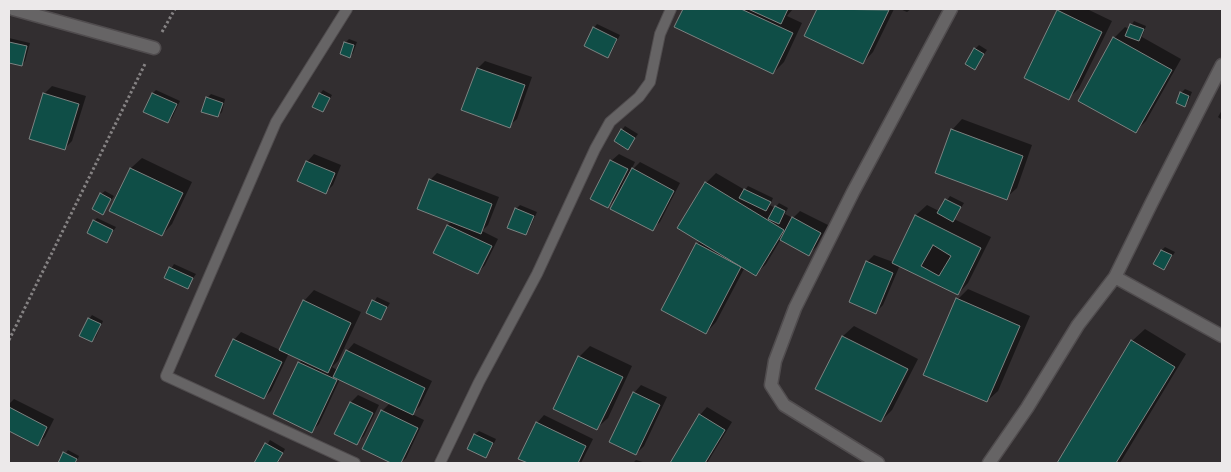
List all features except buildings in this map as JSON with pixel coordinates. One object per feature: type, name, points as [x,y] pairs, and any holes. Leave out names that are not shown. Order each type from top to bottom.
[{"type":"street","points":[[13,9],[154,48]]},
{"type":"street","points":[[878,463],[784,405],[771,385],[775,361],[795,308],[857,184],[951,9]]},
{"type":"street","points":[[989,463],[1027,408],[1078,324],[1115,277],[1222,65]]},
{"type":"street","points":[[1115,277],[1222,336]]},
{"type":"lane","points":[[347,9],[276,122],[166,376],[355,463]]},
{"type":"lane","points":[[440,463],[479,382],[536,274],[610,122],[639,97],[650,82],[660,34],[670,9]]},
{"type":"path","points":[[9,340],[128,96],[175,9]]}]
